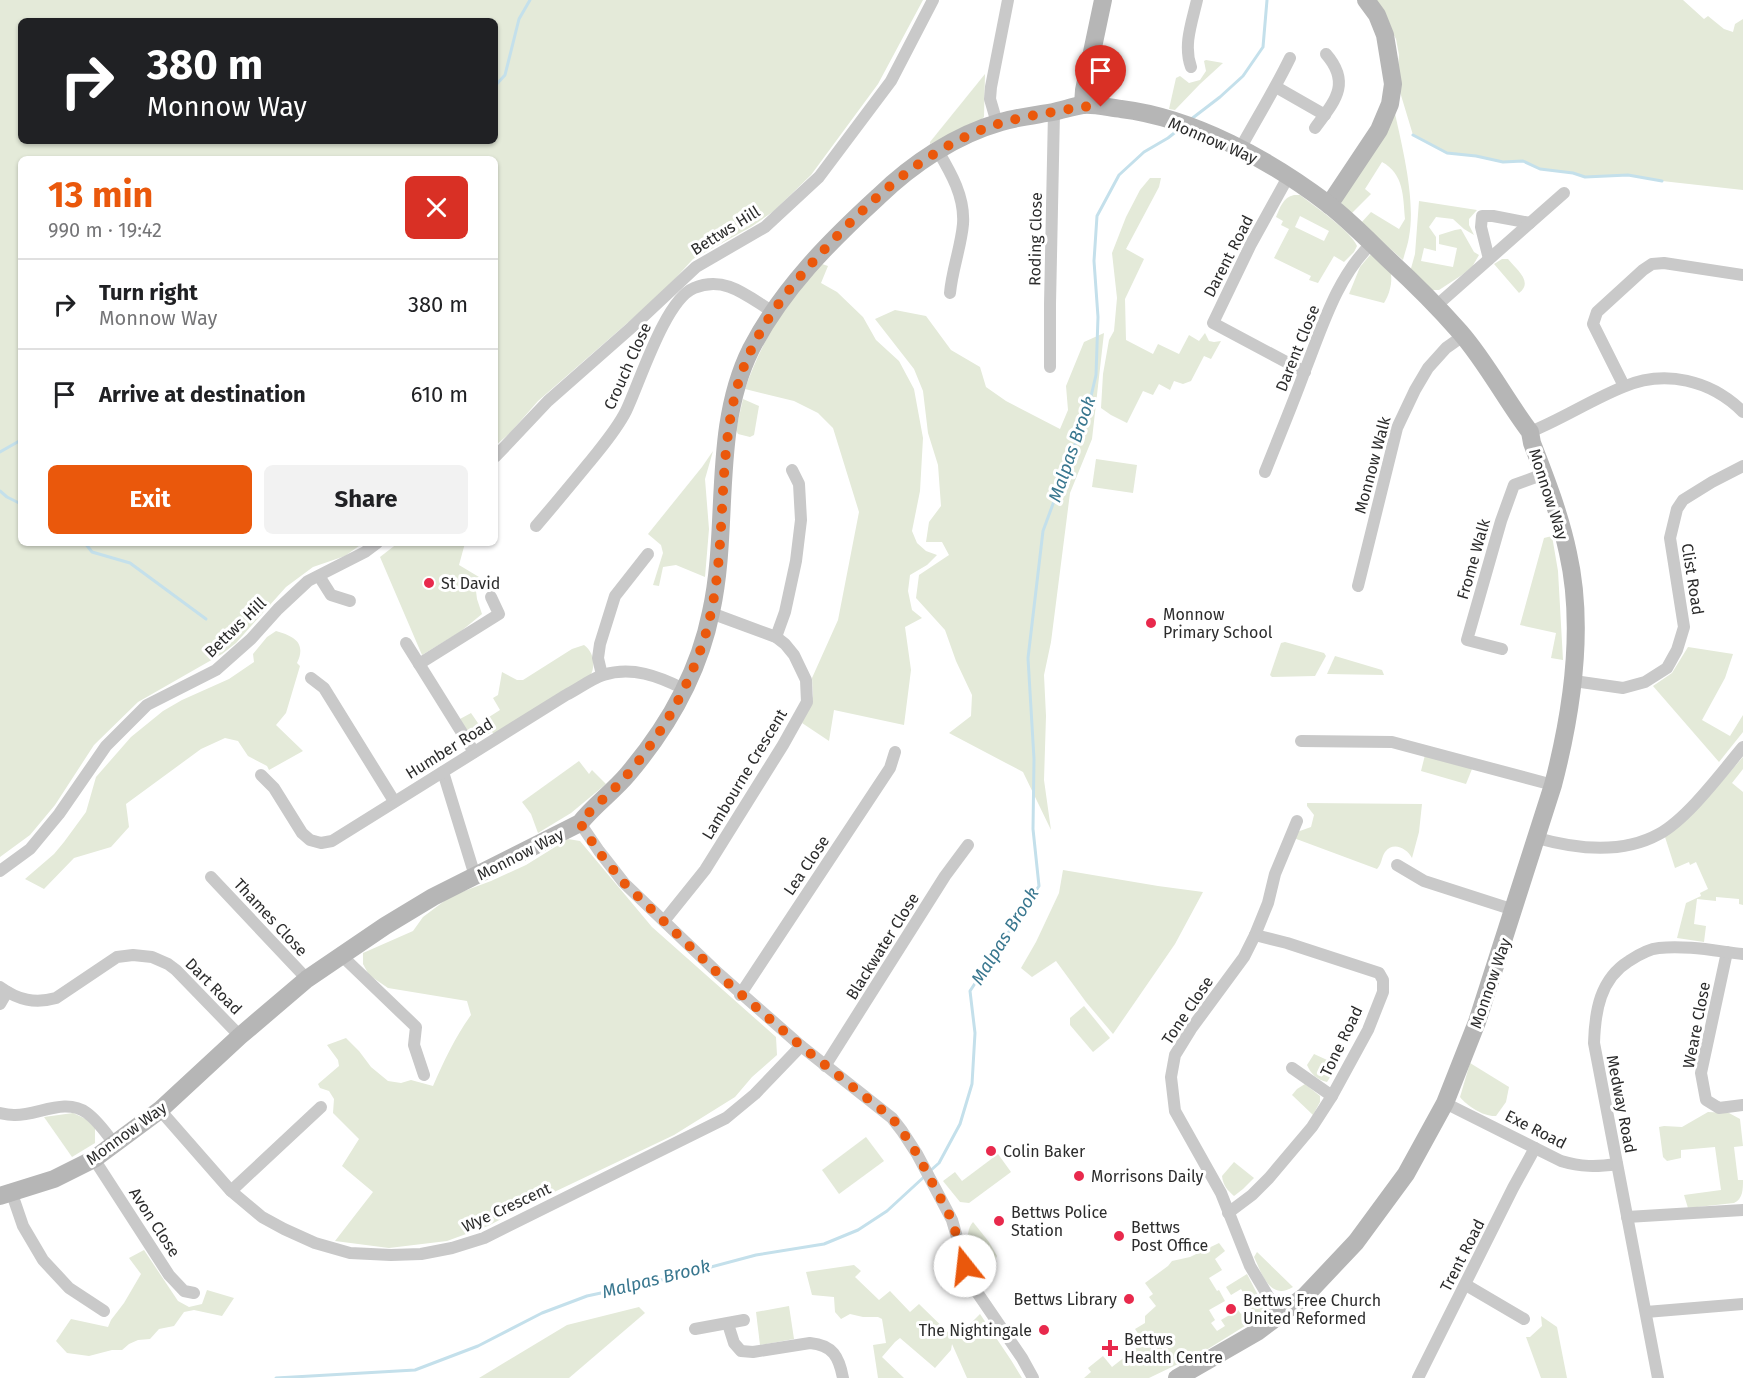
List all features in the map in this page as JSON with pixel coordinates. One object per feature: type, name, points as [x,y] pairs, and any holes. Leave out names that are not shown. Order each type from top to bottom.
[{"type":"street","name":"Bettws Hill","points":[[498,454],[548,401],[696,267],[765,227],[819,177],[891,81],[933,0]]},
{"type":"street","points":[[997,123],[990,99],[991,87],[1008,0]]},
{"type":"street","points":[[1083,105],[1084,90],[1103,0]]},
{"type":"street","points":[[1191,67],[1187,57],[1188,40],[1197,0]]},
{"type":"street","points":[[1329,205],[1379,130],[1390,104],[1393,84],[1385,35],[1377,15],[1366,0]]},
{"type":"street","points":[[1315,128],[1337,97],[1339,77],[1335,65],[1326,54]]},
{"type":"street","points":[[1240,149],[1290,58]]},
{"type":"street","points":[[1276,87],[1324,115]]},
{"type":"street","name":"Monnow Way","points":[[6,1195],[54,1179],[94,1159],[115,1145],[160,1110],[240,1036],[308,979],[396,919],[433,897],[580,823],[588,812],[626,776],[664,726],[699,654],[711,613],[719,561],[726,444],[742,372],[751,350],[773,312],[800,275],[893,182],[914,165],[966,136],[997,123],[1083,105],[1135,111],[1174,121],[1240,149],[1288,177],[1329,205],[1372,243],[1463,336],[1487,367],[1530,432],[1569,554],[1575,621],[1574,681],[1561,755],[1553,785],[1477,1023],[1445,1102],[1406,1174],[1356,1242],[1305,1296],[1257,1332],[1177,1378]]},
{"type":"street","name":"Roding Close","points":[[1050,367],[1054,112]]},
{"type":"street","points":[[938,151],[958,189],[963,207],[963,225],[950,293]]},
{"type":"street","name":"Darent Road","points":[[1288,177],[1251,244],[1213,323],[1305,372]]},
{"type":"street","points":[[1436,306],[1564,193]]},
{"type":"street","points":[[1489,259],[1481,227],[1482,216],[1530,223]]},
{"type":"street","name":"Darent Close","points":[[1264,472],[1326,316],[1361,254],[1372,243]]},
{"type":"street","points":[[1624,386],[1593,324],[1597,312],[1618,291],[1652,264],[1664,263],[1743,275]]},
{"type":"street","name":"Crouch Close","points":[[536,526],[616,429],[642,376],[661,328],[677,303],[692,289],[712,283],[731,286],[773,312]]},
{"type":"street","name":"Monnow Walk","points":[[1358,586],[1397,428],[1428,368],[1446,348],[1463,336]]},
{"type":"street","points":[[1530,432],[1624,386],[1651,379],[1670,379],[1712,388],[1742,408]]},
{"type":"street","name":"Clist Road","points":[[1574,681],[1623,688],[1645,682],[1667,668],[1677,650],[1684,627],[1670,538],[1677,508],[1683,500],[1743,466]]},
{"type":"street","points":[[776,637],[796,561],[801,520],[799,484],[792,470]]},
{"type":"street","name":"Frome Walk","points":[[1502,649],[1467,640],[1501,521],[1514,485],[1544,474]]},
{"type":"street","name":"Bettws Hill","points":[[0,871],[30,849],[59,814],[106,746],[147,705],[216,670],[251,639],[308,581],[373,546]]},
{"type":"street","points":[[602,675],[598,658],[600,644],[615,596],[648,554]]},
{"type":"street","points":[[319,576],[330,595],[350,601]]},
{"type":"street","points":[[418,664],[499,614],[491,597]]},
{"type":"street","name":"Lambourne Crescent","points":[[664,921],[705,870],[783,745],[807,702],[806,680],[794,655],[785,644],[776,637],[711,613]]},
{"type":"street","points":[[406,643],[474,752]]},
{"type":"street","name":"Humber Road","points":[[261,775],[274,788],[302,833],[310,840],[321,843],[332,841],[566,695],[602,675],[642,672],[684,688]]},
{"type":"street","points":[[311,678],[324,688],[394,801]]},
{"type":"street","points":[[1301,741],[1392,742],[1553,785]]},
{"type":"street","points":[[1537,838],[1561,845],[1597,849],[1628,846],[1659,834],[1684,814],[1743,747]]},
{"type":"street","name":"Lea Close","points":[[740,995],[890,768],[896,752]]},
{"type":"street","points":[[443,772],[475,876]]},
{"type":"street","name":"Tone Close","points":[[1280,1316],[1250,1266],[1221,1193],[1175,1111],[1171,1077],[1175,1055],[1180,1046],[1244,957],[1255,935],[1268,903],[1275,874],[1297,821]]},
{"type":"street","points":[[580,823],[598,851],[624,883],[740,995],[892,1118],[924,1166],[952,1220],[970,1282],[1033,1378]]},
{"type":"street","name":"Blackwater Close","points":[[825,1066],[945,876],[968,845]]},
{"type":"street","points":[[1397,865],[1424,881],[1514,910]]},
{"type":"street","name":"Thames Close","points":[[211,877],[308,979]]},
{"type":"street","name":"Tone Road","points":[[1228,1213],[1252,1195],[1269,1178],[1312,1127],[1332,1096],[1368,1030],[1383,992],[1383,981],[1379,973],[1255,935]]},
{"type":"street","name":"Medway Road","points":[[1658,1378],[1594,1043],[1595,1017],[1603,989],[1610,978],[1620,966],[1641,954],[1656,948],[1673,947],[1743,954]]},
{"type":"street","name":"Weare Close","points":[[1727,952],[1701,1073],[1706,1100],[1719,1108],[1743,1105]]},
{"type":"street","name":"Dart Road","points":[[3,989],[32,1002],[44,1001],[56,998],[117,957],[133,955],[152,957],[176,970],[240,1036]]},
{"type":"street","points":[[342,956],[416,1027],[414,1045],[424,1076]]},
{"type":"street","points":[[0,1004],[3,989]]},
{"type":"street","name":"Wye Crescent","points":[[160,1110],[231,1191],[262,1217],[284,1230],[315,1243],[350,1253],[421,1254],[452,1248],[484,1238],[726,1118],[755,1094],[801,1046]]},
{"type":"street","points":[[1292,1068],[1332,1096]]},
{"type":"street","name":"Exe Road","points":[[1445,1102],[1561,1161],[1578,1166],[1598,1167],[1617,1164]]},
{"type":"street","points":[[0,1113],[15,1116],[57,1107],[78,1108],[96,1122],[115,1145]]},
{"type":"street","points":[[231,1191],[321,1107]]},
{"type":"street","name":"Trent Road","points":[[1418,1378],[1535,1148]]},
{"type":"street","name":"Avon Close","points":[[94,1159],[169,1275],[184,1291],[194,1293]]},
{"type":"street","points":[[6,1195],[43,1260],[69,1288],[104,1311]]},
{"type":"street","points":[[1627,1217],[1743,1209]]},
{"type":"street","points":[[1466,1285],[1524,1319]]},
{"type":"street","points":[[1646,1312],[1743,1304]]},
{"type":"street","points":[[695,1329],[744,1320]]},
{"type":"street","points":[[728,1323],[734,1343],[741,1351],[753,1352],[810,1342],[827,1347],[835,1353],[843,1378]]},
{"type":"green space","points":[[0,0],[923,0],[878,84],[811,175],[774,211],[751,227],[693,259],[664,291],[538,401],[498,443],[498,156],[18,156],[18,546],[359,546],[345,556],[313,567],[286,587],[236,643],[222,654],[138,702],[94,745],[55,805],[30,835],[0,857]]},
{"type":"green space","points":[[1375,0],[1683,0],[1704,19],[1708,16],[1724,29],[1733,32],[1735,24],[1743,19],[1743,190],[1628,175],[1585,177],[1573,173],[1540,169],[1523,161],[1503,162],[1447,153],[1413,135],[1397,82],[1399,55],[1396,39]]},
{"type":"green space","points":[[1204,61],[1223,63],[1175,110],[1169,109],[1176,78],[1180,76],[1189,83],[1200,80],[1206,71]]},
{"type":"green space","points":[[985,74],[984,117],[930,144],[930,142]]},
{"type":"green space","points":[[1394,109],[1407,173],[1411,207],[1409,237],[1403,260],[1361,223],[1371,212],[1399,229],[1405,219],[1401,186],[1395,173],[1389,167],[1382,162],[1365,189],[1371,194],[1351,214],[1342,205],[1340,197]]},
{"type":"green space","points":[[1150,178],[1161,178],[1159,187],[1126,249],[1144,259],[1125,299],[1126,340],[1153,354],[1158,344],[1179,354],[1189,335],[1199,341],[1205,333],[1209,341],[1221,341],[1211,359],[1204,356],[1191,381],[1183,384],[1174,381],[1170,390],[1159,384],[1153,395],[1143,391],[1127,423],[1101,408],[1103,374],[1109,340],[1114,331],[1117,298],[1112,253],[1126,217],[1140,190]]},
{"type":"green space","points":[[1300,195],[1314,205],[1340,226],[1357,246],[1344,262],[1334,256],[1318,283],[1309,280],[1311,276],[1274,258],[1289,229],[1281,225],[1283,221],[1276,217],[1282,203],[1290,196]],"holes":[[[1300,216],[1329,231],[1324,241],[1295,227]]]},
{"type":"green space","points":[[1419,201],[1477,210],[1469,219],[1474,235],[1453,219],[1436,217],[1429,227],[1436,237],[1436,251],[1424,248],[1421,261],[1453,267],[1457,248],[1439,244],[1439,235],[1461,229],[1474,252],[1479,255],[1472,267],[1439,290],[1428,290],[1410,272],[1415,254]]},
{"type":"green space","points":[[1370,255],[1385,261],[1391,273],[1390,288],[1384,303],[1349,294],[1360,267]]},
{"type":"green space","points":[[1502,259],[1508,259],[1524,280],[1525,284],[1519,293],[1494,264]]},
{"type":"green space","points":[[822,264],[828,266],[821,283],[837,292],[863,317],[876,340],[899,361],[914,389],[923,438],[920,491],[912,531],[917,543],[926,551],[937,555],[927,565],[910,575],[908,591],[912,610],[922,618],[905,627],[911,670],[904,725],[834,710],[829,741],[802,723],[813,696],[812,678],[838,620],[859,512],[833,428],[818,413],[794,401],[745,389],[773,326],[796,292]]},
{"type":"green space","points":[[895,310],[926,316],[951,350],[980,367],[986,387],[1006,401],[1060,429],[1068,410],[1066,386],[1084,342],[1104,333],[1092,439],[1070,493],[1051,642],[1044,675],[1046,716],[1044,780],[1051,830],[1023,772],[949,733],[971,716],[972,695],[945,630],[916,598],[919,575],[949,555],[942,542],[926,542],[929,522],[941,506],[938,465],[928,433],[923,391],[914,369],[875,319]]},
{"type":"green space","points":[[743,399],[759,406],[754,435],[750,437],[738,434],[736,430]]},
{"type":"green space","points":[[713,451],[705,479],[709,529],[705,577],[676,565],[663,567],[659,586],[653,585],[663,553],[661,545],[648,534]]},
{"type":"green space","points":[[1096,459],[1137,465],[1133,493],[1092,487]]},
{"type":"green space","points":[[1552,536],[1558,571],[1563,660],[1551,658],[1556,633],[1520,625],[1544,538]]},
{"type":"green space","points":[[394,546],[464,546],[459,565],[489,583],[476,591],[482,614],[460,632],[422,655],[380,557]]},
{"type":"green space","points":[[276,631],[297,641],[300,656],[297,663],[300,666],[286,713],[276,725],[303,751],[269,770],[267,766],[248,756],[238,741],[225,738],[201,749],[126,804],[129,827],[111,847],[74,858],[44,889],[25,879],[54,854],[64,842],[86,812],[96,777],[131,737],[163,711],[229,679],[254,662],[253,654],[267,637]]},
{"type":"green space","points":[[1285,642],[1324,653],[1326,656],[1315,676],[1272,677],[1270,675],[1281,643]]},
{"type":"green space","points":[[584,645],[590,651],[593,659],[590,676],[494,734],[492,732],[478,739],[472,736],[460,719],[471,713],[480,726],[500,710],[493,698],[498,695],[502,672],[517,680],[523,680],[572,649]]},
{"type":"green space","points":[[1688,647],[1733,654],[1725,678],[1702,720],[1730,736],[1743,715],[1743,732],[1719,762],[1653,686],[1672,673]]},
{"type":"green space","points":[[1335,656],[1382,670],[1384,675],[1327,674]]},
{"type":"green space","points":[[1425,755],[1472,769],[1466,784],[1421,771]]},
{"type":"green space","points":[[1743,757],[1743,769],[1732,783],[1743,792],[1743,905],[1739,904],[1739,899],[1716,897],[1716,901],[1697,899],[1694,924],[1706,926],[1704,942],[1677,938],[1686,903],[1701,896],[1700,893],[1708,889],[1696,862],[1690,865],[1689,862],[1675,868],[1665,837],[1709,796]]},
{"type":"green space","points":[[579,761],[589,774],[592,770],[606,784],[571,813],[538,833],[531,814],[522,802]]},
{"type":"green space","points":[[1307,803],[1422,804],[1419,832],[1412,858],[1400,847],[1392,847],[1385,852],[1377,869],[1291,837],[1311,827],[1314,815]]},
{"type":"green space","points":[[568,839],[580,841],[652,927],[776,1037],[777,1055],[752,1077],[735,1097],[674,1135],[488,1226],[447,1241],[389,1248],[335,1241],[373,1192],[342,1166],[359,1139],[333,1113],[334,1099],[329,1091],[320,1088],[318,1084],[339,1066],[338,1060],[327,1045],[346,1038],[371,1067],[388,1081],[401,1083],[411,1080],[433,1086],[455,1041],[471,1015],[467,1001],[388,988],[369,975],[363,964],[363,953],[413,931],[423,917],[451,896],[526,865]]},
{"type":"green space","points":[[1063,870],[1203,892],[1175,944],[1113,1034],[1056,961],[1032,977],[1021,968],[1059,893]]},
{"type":"green space","points":[[1084,1006],[1110,1038],[1093,1052],[1070,1025],[1070,1018]]},
{"type":"green space","points":[[1314,1054],[1338,1065],[1327,1082],[1315,1076],[1307,1065]]},
{"type":"green space","points":[[1470,1063],[1509,1087],[1506,1102],[1496,1116],[1486,1115],[1476,1110],[1460,1097]]},
{"type":"green space","points":[[1305,1084],[1320,1096],[1320,1102],[1313,1115],[1292,1095]]},
{"type":"green space","points":[[1708,1112],[1729,1113],[1740,1119],[1743,1146],[1734,1147],[1738,1180],[1743,1180],[1742,1193],[1734,1203],[1688,1208],[1684,1195],[1721,1190],[1715,1147],[1681,1150],[1681,1158],[1667,1161],[1663,1157],[1659,1127],[1682,1127]]},
{"type":"green space","points":[[73,1113],[86,1119],[95,1128],[95,1143],[72,1157],[44,1117]]},
{"type":"green space","points":[[866,1137],[884,1161],[839,1194],[822,1170]]},
{"type":"green space","points":[[998,1154],[1011,1172],[969,1203],[960,1202],[943,1181],[955,1172],[962,1181]]},
{"type":"green space","points":[[1234,1162],[1254,1178],[1234,1196],[1223,1182],[1222,1176]]},
{"type":"green space","points":[[973,1222],[997,1256],[995,1260],[980,1270],[969,1246],[968,1233]]},
{"type":"green space","points":[[1219,1243],[1225,1251],[1215,1259],[1222,1270],[1209,1278],[1225,1301],[1209,1310],[1215,1320],[1211,1323],[1217,1331],[1225,1326],[1221,1320],[1238,1310],[1241,1314],[1252,1308],[1241,1289],[1231,1295],[1226,1287],[1247,1274],[1263,1305],[1264,1310],[1261,1316],[1203,1352],[1149,1378],[1084,1378],[1091,1372],[1088,1368],[1103,1356],[1112,1367],[1144,1342],[1135,1329],[1145,1323],[1145,1316],[1156,1306],[1149,1297],[1153,1294],[1145,1283],[1172,1261],[1190,1257]]},
{"type":"green space","points":[[144,1250],[178,1301],[189,1307],[202,1304],[207,1290],[234,1298],[222,1316],[194,1310],[184,1312],[174,1326],[159,1329],[150,1339],[138,1340],[122,1350],[89,1356],[67,1353],[56,1341],[71,1319],[108,1327],[141,1274],[129,1258]]},
{"type":"green space","points":[[1257,1252],[1293,1287],[1278,1291],[1268,1284],[1254,1257]]},
{"type":"green space","points":[[854,1265],[861,1271],[855,1277],[879,1300],[890,1291],[910,1312],[919,1304],[955,1339],[980,1314],[1022,1378],[967,1378],[952,1344],[951,1350],[935,1368],[900,1338],[882,1357],[904,1378],[878,1378],[873,1345],[886,1343],[882,1319],[850,1314],[841,1319],[835,1312],[834,1297],[812,1295],[806,1272]]},
{"type":"green space","points":[[789,1306],[794,1339],[760,1345],[756,1312]]},
{"type":"green space","points":[[639,1307],[645,1313],[569,1378],[479,1378],[567,1325]]},
{"type":"green space","points":[[1541,1316],[1557,1327],[1567,1378],[1541,1378],[1526,1337],[1530,1337],[1542,1326]]},
{"type":"waterway","points":[[498,83],[505,75],[519,19],[530,0]]},
{"type":"waterway","name":"Malpas Brook","points":[[1190,120],[1243,76],[1263,47],[1267,0]]},
{"type":"waterway","name":"Malpas Brook","points":[[930,1171],[939,1163],[960,1124],[972,1084],[975,1033],[970,991],[1039,886],[1033,829],[1034,759],[1028,658],[1043,531],[1088,409],[1096,375],[1098,317],[1094,261],[1097,216],[1119,175],[1144,152],[1178,130]]},
{"type":"waterway","points":[[1413,135],[1447,153],[1503,162],[1523,161],[1540,169],[1573,173],[1585,177],[1628,175],[1662,181]]},
{"type":"waterway","points":[[0,452],[18,442]]},
{"type":"waterway","points":[[0,491],[18,502]]},
{"type":"waterway","points":[[87,546],[92,552],[130,563],[206,619]]},
{"type":"waterway","name":"Malpas Brook","points":[[276,1378],[415,1370],[478,1346],[542,1313],[587,1296],[666,1279],[756,1255],[824,1244],[858,1230],[887,1211],[925,1176]]},
{"type":"place","name":"St David","points":[[429,583]]},
{"type":"place","name":"Monnow Primary School","points":[[1151,623]]},
{"type":"place","name":"Colin Baker","points":[[991,1151]]},
{"type":"place","name":"Morrisons Daily","points":[[1079,1176]]},
{"type":"place","name":"Bettws Police Station","points":[[999,1221]]},
{"type":"place","name":"Bettws Post Office","points":[[1119,1236]]},
{"type":"place","name":"Bettws Library","points":[[1129,1299]]},
{"type":"place","name":"Bettws Free Church United Reformed","points":[[1231,1309]]},
{"type":"place","name":"The Nightingale","points":[[1044,1330]]},
{"type":"place","name":"Bettws Health Centre","points":[[1110,1348]]},
{"type":"route","points":[[965,1266],[952,1220],[917,1154],[892,1118],[740,995],[624,883],[598,851],[580,823],[588,812],[626,776],[664,726],[699,654],[711,613],[719,561],[726,444],[736,392],[751,350],[786,292],[851,222],[914,165],[966,136],[997,123],[1083,105],[1101,107]]}]
